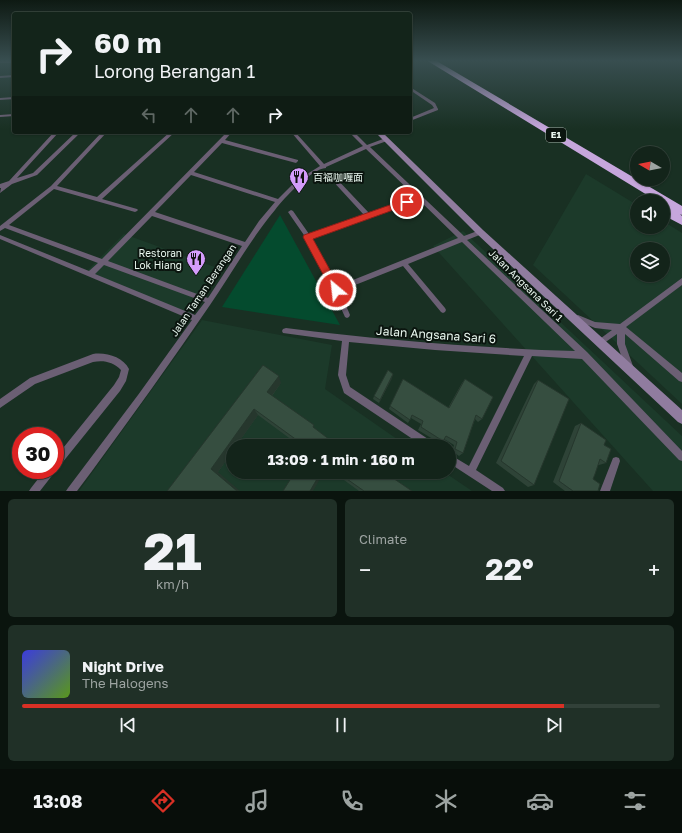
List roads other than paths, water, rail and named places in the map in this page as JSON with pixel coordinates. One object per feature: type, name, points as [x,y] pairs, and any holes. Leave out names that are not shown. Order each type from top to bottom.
[{"type":"highway","name":"E1","points":[[458,83],[638,194]]},
{"type":"highway","name":"E1","points":[[467,83],[682,211]]},
{"type":"highway","points":[[670,214],[682,221]]},
{"type":"main road","points":[[380,134],[480,232],[682,418]]},
{"type":"street","points":[[412,89],[434,104],[436,109],[412,119]]},
{"type":"street","points":[[0,99],[12,98]]},
{"type":"street","points":[[0,116],[12,115]]},
{"type":"street","points":[[0,191],[10,183],[55,134]]},
{"type":"street","points":[[0,186],[35,174],[77,134]]},
{"type":"street","points":[[2,227],[54,186],[103,134]]},
{"type":"street","points":[[99,199],[171,134]]},
{"type":"street","points":[[91,274],[222,141],[227,134]]},
{"type":"street","points":[[295,134],[324,167]]},
{"type":"street","name":"Jalan Angsana Sari 1","points":[[353,134],[584,355],[682,457]]},
{"type":"street","name":"Jalan Taman Berangan","points":[[72,491],[197,319],[279,201],[302,179],[324,167],[385,140]]},
{"type":"street","points":[[222,141],[296,161]]},
{"type":"street","points":[[190,172],[279,201]]},
{"type":"street","points":[[332,177],[368,216]]},
{"type":"street","points":[[54,186],[135,210]]},
{"type":"street","points":[[308,237],[420,197]]},
{"type":"street","points":[[291,212],[308,237],[348,315]]},
{"type":"street","points":[[150,213],[247,245]]},
{"type":"street","points":[[2,227],[209,301]]},
{"type":"street","points":[[336,290],[480,232]]},
{"type":"street","points":[[0,237],[197,319]]},
{"type":"street","points":[[404,263],[443,310]]},
{"type":"street","points":[[600,342],[682,281]]},
{"type":"street","points":[[569,314],[595,325],[621,327],[682,378]]},
{"type":"street","points":[[621,327],[622,349],[632,373]]},
{"type":"street","name":"Jalan Angsana Sari 6","points":[[286,331],[346,339],[529,354],[584,355]]},
{"type":"street","points":[[346,339],[342,375],[347,390],[420,439]]},
{"type":"street","points":[[470,472],[529,354]]},
{"type":"street","points":[[0,404],[33,381],[93,358],[102,356],[122,364],[125,369],[123,378],[117,388],[64,454]]},
{"type":"street","points":[[605,491],[616,461]]},
{"type":"street","points":[[456,463],[500,491]]},
{"type":"street","points":[[34,491],[44,479]]},
{"type":"place","name":"百福咖喱面","points":[[299,194]]},
{"type":"place","name":"Restoran Lok Hiang","points":[[196,276]]}]
